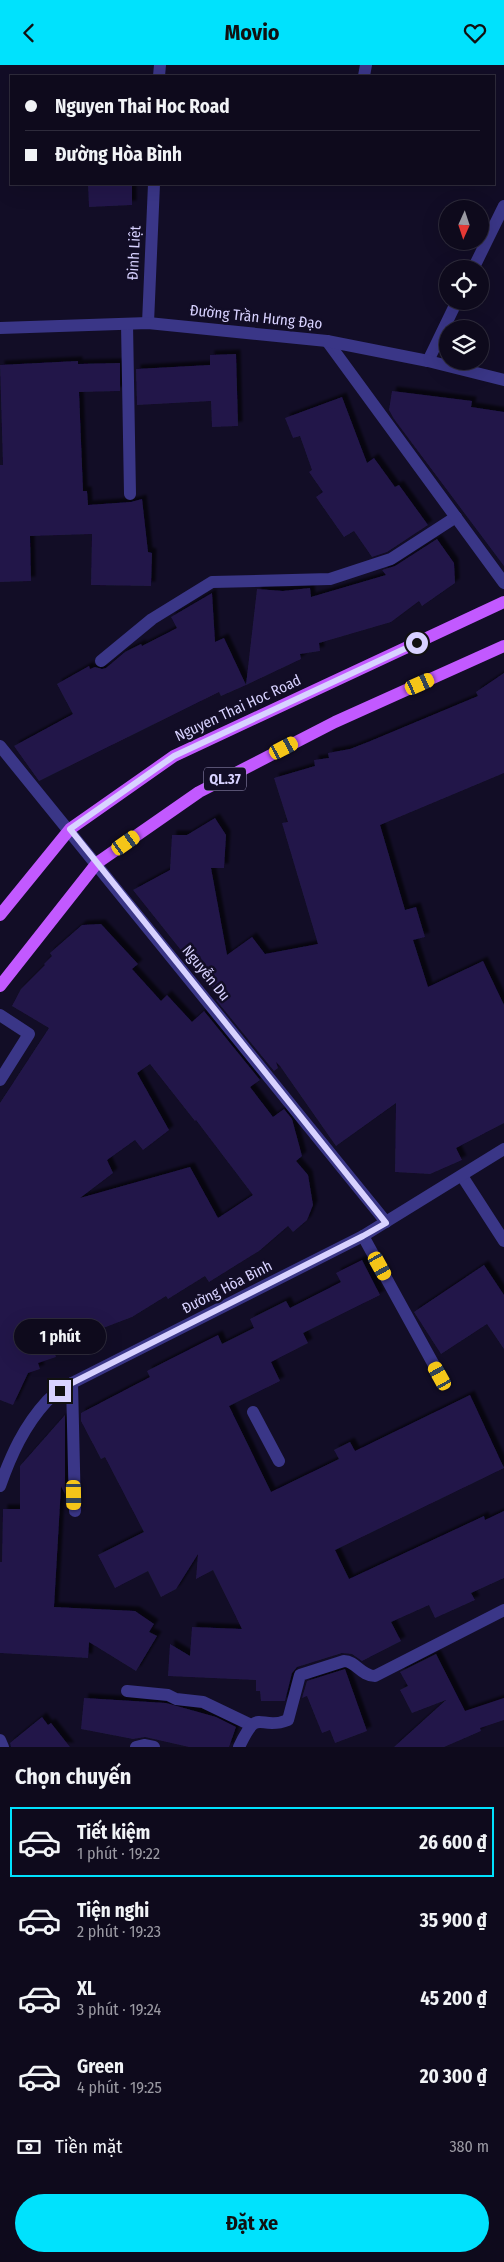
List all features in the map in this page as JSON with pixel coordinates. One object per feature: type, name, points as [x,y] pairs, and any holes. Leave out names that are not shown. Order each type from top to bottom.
[{"type":"main road","name":"Nguyen Thai Hoc Road","points":[[0,915],[70,829],[174,756],[504,602]]},
{"type":"main road","name":"QL.37","points":[[0,986],[97,863],[200,792],[335,722],[504,646]]},
{"type":"street","name":"Đinh Liệt","points":[[148,323],[154,185]]},
{"type":"street","points":[[477,260],[504,206]]},
{"type":"street","points":[[428,361],[454,310]]},
{"type":"street","name":"Đường Trần Hưng Đạo","points":[[0,328],[148,323],[327,341],[428,361],[504,380]]},
{"type":"street","points":[[127,324],[130,494]]},
{"type":"street","points":[[327,341],[504,583]]},
{"type":"street","points":[[101,661],[152,619],[212,582],[330,579],[391,559],[456,517]]},
{"type":"street","name":"Nguyễn Du","points":[[0,745],[70,829],[386,1223]]},
{"type":"street","points":[[0,1015],[29,1034],[0,1080]]},
{"type":"street","name":"Đường Hòa Bình","points":[[0,1486],[15,1449],[29,1423],[48,1400],[72,1383],[363,1236],[504,1149]]},
{"type":"street","points":[[462,1176],[504,1241]]},
{"type":"street","points":[[363,1236],[440,1376]]},
{"type":"street","points":[[72,1383],[75,1511]]},
{"type":"street","points":[[253,1412],[279,1461]]},
{"type":"street","points":[[239,1747],[254,1722],[288,1720],[299,1679],[304,1673],[344,1661],[350,1661],[364,1674],[374,1676],[504,1610]]},
{"type":"street","points":[[127,1691],[168,1695],[176,1699],[203,1703],[251,1725]]},
{"type":"street","points":[[0,1740],[2,1747]]},
{"type":"street","points":[[136,1747],[144,1745],[154,1747]]},
{"type":"building","points":[[88,185],[132,185],[132,205],[89,207]]},
{"type":"building","points":[[236,354],[238,426],[212,427],[211,401],[137,405],[136,369],[210,365],[210,355]]},
{"type":"building","points":[[78,361],[78,364],[120,363],[120,391],[79,392],[83,491],[87,491],[88,505],[131,502],[142,499],[148,552],[152,553],[151,586],[91,585],[92,534],[30,536],[31,581],[0,582],[0,465],[3,465],[0,365]]},
{"type":"building","points":[[392,391],[472,401],[471,407],[504,412],[504,566],[394,419],[389,410]]},
{"type":"building","points":[[342,397],[367,463],[374,458],[395,487],[399,485],[428,525],[387,552],[372,557],[354,531],[344,537],[316,497],[323,492],[309,472],[312,470],[300,436],[293,438],[285,418]]},
{"type":"building","points":[[437,539],[454,563],[455,583],[422,606],[419,601],[391,622],[319,643],[320,651],[300,654],[301,659],[246,685],[257,589],[283,591],[310,588],[311,597],[386,575],[382,570],[395,566]]},
{"type":"building","points":[[212,593],[215,642],[224,638],[246,685],[221,696],[219,692],[39,781],[14,746],[73,714],[57,684],[89,666],[90,669],[95,667],[106,668],[125,652],[141,644],[142,646],[177,628],[171,617]]},
{"type":"building","points":[[504,673],[504,773],[380,825],[405,910],[416,907],[425,937],[413,940],[428,987],[483,961],[504,1005],[504,1123],[456,1148],[462,1160],[430,1174],[395,1172],[396,1103],[336,1146],[280,1066],[276,1062],[278,1068],[274,1071],[216,1000],[220,997],[190,957],[188,959],[133,890],[170,870],[172,835],[187,835],[215,818],[226,835],[224,868],[211,868],[227,955],[252,937],[265,954],[318,944],[282,823],[288,822],[274,778],[315,766],[314,760],[329,758],[328,753],[350,749],[478,696],[476,692]]},
{"type":"building","points":[[101,924],[138,964],[132,969],[161,1001],[167,995],[192,1022],[204,1011],[260,1080],[250,1087],[273,1117],[284,1109],[292,1119],[302,1156],[296,1161],[308,1175],[313,1205],[307,1220],[293,1232],[288,1226],[259,1251],[209,1282],[205,1276],[168,1299],[166,1296],[132,1317],[53,1347],[56,1357],[38,1363],[40,1369],[28,1373],[13,1405],[0,1400],[0,1103],[49,1028],[12,1006],[21,989],[52,956],[50,953],[82,925]],"holes":[[[150,1064],[253,1195],[218,1218],[190,1167],[80,1198],[113,1173],[107,1160],[135,1140],[143,1150],[169,1130],[137,1073]]]},
{"type":"building","points":[[362,1260],[380,1295],[303,1333],[308,1343],[271,1362],[280,1381],[229,1406],[271,1492],[339,1459],[334,1450],[350,1442],[355,1451],[470,1395],[504,1468],[335,1550],[349,1579],[484,1516],[485,1520],[504,1511],[504,1578],[471,1593],[475,1600],[435,1618],[429,1605],[391,1622],[401,1641],[362,1661],[352,1654],[342,1653],[297,1667],[292,1673],[285,1701],[261,1701],[260,1691],[256,1691],[256,1680],[168,1676],[170,1644],[190,1656],[192,1627],[242,1629],[213,1570],[196,1579],[198,1554],[176,1589],[161,1597],[148,1571],[115,1588],[98,1555],[144,1532],[105,1457],[101,1459],[81,1421],[81,1413],[150,1377],[147,1371],[200,1344],[218,1335],[222,1344],[254,1328],[250,1319],[286,1301],[290,1308],[341,1282],[336,1273]]},
{"type":"building","points":[[484,1265],[504,1295],[504,1349],[487,1324],[441,1354],[414,1312]]},
{"type":"building","points":[[65,1415],[65,1494],[61,1486],[54,1607],[135,1611],[154,1624],[149,1632],[157,1636],[136,1671],[89,1642],[88,1658],[0,1653],[0,1562],[2,1562],[3,1509],[20,1509],[20,1466]]},
{"type":"building","points":[[436,1654],[465,1711],[504,1698],[504,1720],[480,1728],[481,1731],[444,1747],[394,1747],[446,1700],[412,1713],[400,1690],[408,1686],[400,1672]]},
{"type":"building","points":[[345,1669],[367,1731],[335,1743],[330,1730],[322,1733],[307,1696],[302,1698],[307,1681]]},
{"type":"building","points":[[84,1698],[166,1703],[216,1717],[236,1727],[229,1747],[189,1747],[145,1737],[133,1739],[81,1729]]},
{"type":"building","points":[[42,1717],[48,1725],[51,1723],[70,1747],[11,1747],[10,1743]]},
{"type":"route","points":[[60,1391],[72,1383],[386,1223],[70,829],[174,756],[417,643]]}]
